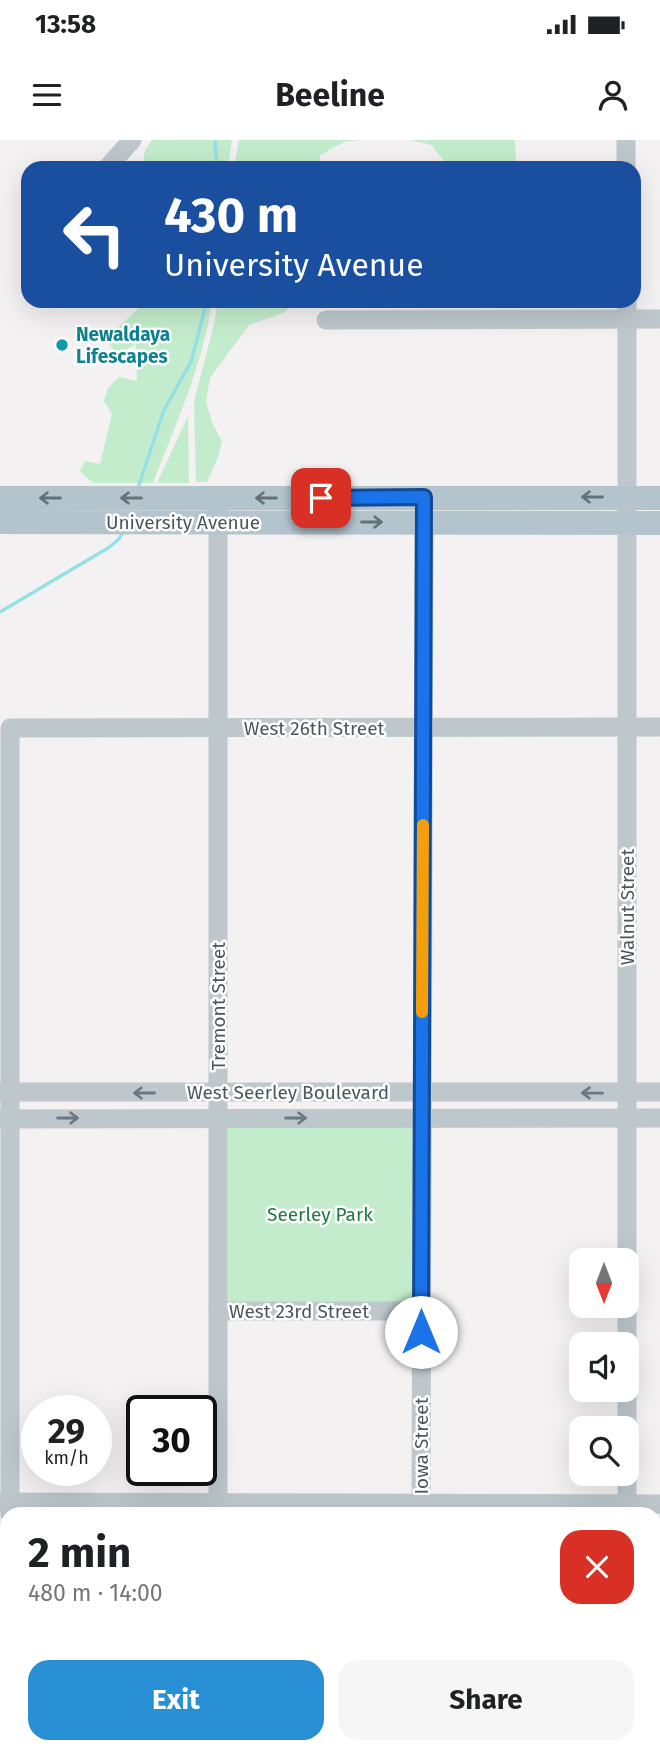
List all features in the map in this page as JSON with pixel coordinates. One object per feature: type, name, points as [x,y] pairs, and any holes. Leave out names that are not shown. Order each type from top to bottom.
[{"type":"main road","name":"University Avenue","points":[[0,522],[157,522],[218,510],[424,509],[627,497],[660,498]]},
{"type":"main road","name":"University Avenue","points":[[0,498],[163,498],[218,510]]},
{"type":"main road","name":"University Avenue","points":[[424,509],[660,523]]},
{"type":"street","points":[[113,161],[132,140]]},
{"type":"street","points":[[626,140],[626,161]]},
{"type":"street","points":[[327,320],[627,310],[660,319]]},
{"type":"street","name":"Walnut Street","points":[[627,310],[627,1507]]},
{"type":"street","name":"Iowa Street","points":[[421,1507],[424,509]]},
{"type":"street","name":"Tremont Street","points":[[218,510],[218,1507]]},
{"type":"street","name":"West 26th Street","points":[[5,1092],[9,728],[660,727]]},
{"type":"street","points":[[5,1092],[7,1506],[112,1507]]},
{"type":"street","name":"West Seerley Boulevard","points":[[5,1092],[660,1093]]},
{"type":"street","name":"West Seerley Boulevard","points":[[5,1118],[660,1118]]},
{"type":"street","name":"West 23rd Street","points":[[218,1311],[422,1311]]},
{"type":"street","points":[[640,1507],[660,1504]]},
{"type":"green space","points":[[152,140],[232,140],[229,161],[143,161],[145,151]]},
{"type":"green space","points":[[239,140],[358,140],[344,142],[320,155],[320,161],[235,161]]},
{"type":"green space","points":[[409,140],[515,140],[516,161],[444,161],[431,145]]},
{"type":"green space","points":[[139,308],[211,308],[195,371],[153,483],[93,483],[80,471],[85,461],[100,464],[112,414],[104,401],[108,388],[119,377],[137,381],[136,344],[120,353],[113,350],[106,338]]},
{"type":"green space","points":[[217,308],[289,308],[283,313],[249,325],[210,378],[206,402],[213,425],[222,441],[207,482],[196,482],[194,401]]},
{"type":"green space","points":[[188,416],[189,483],[157,483]]},
{"type":"green space","name":"Seerley Park","points":[[218,1118],[422,1118],[422,1311],[218,1311]]},
{"type":"waterway","points":[[215,140],[216,161]]},
{"type":"waterway","points":[[138,488],[164,410],[191,362],[205,308]]},
{"type":"waterway","points":[[0,612],[108,548],[123,532]]},
{"type":"slow traffic","points":[[422,1012],[423,825]]},
{"type":"place","name":"Newaldaya Lifescapes","points":[[62,345]]},
{"type":"route","points":[[321,498],[424,497],[421,1332]]}]
